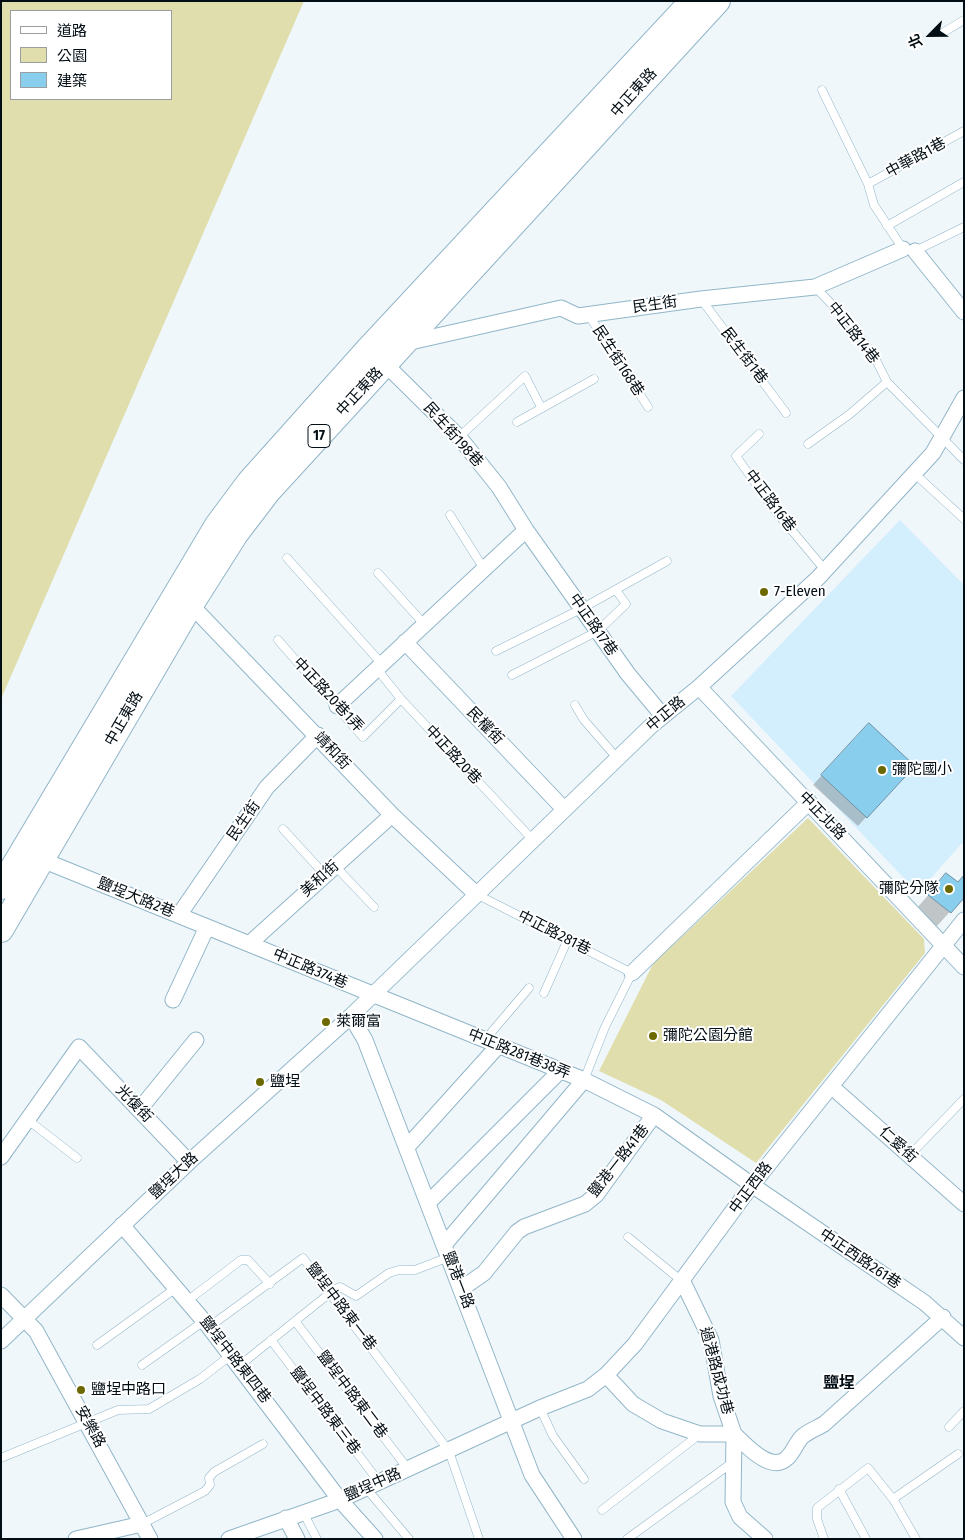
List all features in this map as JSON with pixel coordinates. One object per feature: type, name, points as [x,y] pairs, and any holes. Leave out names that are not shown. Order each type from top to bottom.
[{"type":"main road","name":"中正東路","points":[[1,887],[32,856],[236,534],[268,492],[377,357],[692,1]]},
{"type":"main road","name":"中正東路","points":[[1,930],[32,856],[217,525],[249,482],[377,357],[404,344],[718,1]]},
{"type":"street","name":"民生街","points":[[404,344],[561,308],[578,316],[701,298],[814,287],[909,250]]},
{"type":"street","points":[[909,250],[964,312]]},
{"type":"street","name":"民生街198巷","points":[[377,357],[459,437],[499,487],[526,530]]},
{"type":"street","name":"中正路","points":[[351,1016],[532,839],[618,758],[663,716],[699,688],[825,570],[915,474],[933,452],[964,398]]},
{"type":"street","points":[[337,706],[526,530]]},
{"type":"street","name":"中正路17巷","points":[[526,530],[628,674],[663,716]]},
{"type":"street","name":"靖和街","points":[[191,605],[318,735],[392,815],[476,894]]},
{"type":"street","name":"民權街","points":[[406,642],[564,809]]},
{"type":"street","name":"中正北路","points":[[699,688],[964,967]]},
{"type":"street","name":"民生街","points":[[179,915],[268,787],[318,735]]},
{"type":"street","points":[[632,973],[808,802]]},
{"type":"street","name":"美和街","points":[[249,944],[392,815]]},
{"type":"street","name":"鹽埕大路2巷","points":[[32,856],[249,944]]},
{"type":"street","name":"中正西路","points":[[513,1421],[588,1389],[606,1375],[635,1344],[752,1186],[964,920]]},
{"type":"street","points":[[173,1000],[207,928]]},
{"type":"street","name":"中正路374巷","points":[[249,944],[372,995]]},
{"type":"street","name":"中正路281巷38弄","points":[[372,995],[584,1080]]},
{"type":"street","name":"鹽港一路","points":[[351,1016],[365,1040],[513,1421],[532,1475],[574,1539]]},
{"type":"street","name":"鹽埕大路","points":[[1,1341],[189,1162],[351,1016]]},
{"type":"street","points":[[139,1110],[196,1040]]},
{"type":"street","points":[[407,1148],[491,1043]]},
{"type":"street","name":"光復街","points":[[28,1120],[79,1047],[189,1162]]},
{"type":"street","points":[[428,1203],[560,1071]]},
{"type":"street","points":[[447,1251],[584,1080]]},
{"type":"street","name":"中正西路261巷","points":[[584,1080],[654,1115],[752,1186],[943,1317],[964,1338]]},
{"type":"street","name":"仁愛街","points":[[832,1087],[964,1204]]},
{"type":"street","name":"鹽港一路41巷","points":[[461,1289],[484,1273],[516,1232],[524,1227],[585,1204],[596,1195],[654,1115]]},
{"type":"street","points":[[1,1157],[28,1120]]},
{"type":"street","name":"鹽埕中路東四巷","points":[[122,1225],[206,1324],[340,1500],[375,1539]]},
{"type":"street","name":"過港路成功巷","points":[[682,1282],[711,1340],[721,1396],[734,1434],[733,1502],[735,1509],[740,1517],[765,1539]]},
{"type":"street","name":"安樂路","points":[[1,1295],[36,1331],[150,1539]]},
{"type":"street","name":"過港路成功巷","points":[[606,1375],[632,1404],[662,1421],[700,1434],[734,1434],[762,1458],[777,1463],[784,1461],[804,1434],[824,1424],[943,1317]]},
{"type":"street","name":"鹽埕中路","points":[[229,1539],[249,1535],[286,1518],[340,1500],[513,1421]]},
{"type":"street","points":[[286,1518],[296,1539]]},
{"type":"street","points":[[76,1539],[142,1524]]},
{"type":"lane","points":[[944,32],[964,20]]},
{"type":"lane","points":[[822,90],[868,184],[874,205],[888,226],[909,250],[964,227]]},
{"type":"lane","name":"中華路1巷","points":[[868,184],[964,131]]},
{"type":"lane","points":[[888,226],[964,182]]},
{"type":"lane","name":"中正路14巷","points":[[814,287],[846,319],[873,354],[887,382],[941,439],[964,460]]},
{"type":"lane","name":"民生街1巷","points":[[701,298],[786,412]]},
{"type":"lane","name":"民生街168巷","points":[[588,314],[648,407]]},
{"type":"lane","points":[[459,437],[525,376],[541,407]]},
{"type":"lane","points":[[517,422],[594,379]]},
{"type":"lane","points":[[808,444],[850,414],[887,382]]},
{"type":"lane","name":"中正路16巷","points":[[759,434],[736,456],[773,508],[825,570]]},
{"type":"lane","points":[[915,474],[964,519]]},
{"type":"lane","points":[[450,515],[484,569]]},
{"type":"lane","name":"中正路20巷","points":[[287,558],[380,667],[401,699],[532,839]]},
{"type":"lane","points":[[496,651],[581,609],[667,561]]},
{"type":"lane","points":[[378,572],[424,624]]},
{"type":"lane","points":[[512,675],[598,632],[626,604],[616,590]]},
{"type":"lane","name":"中正路20巷1弄","points":[[278,640],[363,736],[401,699]]},
{"type":"lane","points":[[575,705],[584,720],[618,758]]},
{"type":"lane","points":[[283,830],[374,907]]},
{"type":"lane","name":"中正路281巷","points":[[476,894],[632,973]]},
{"type":"lane","points":[[544,993],[568,939]]},
{"type":"lane","name":"中正路281巷38弄","points":[[584,1080],[606,1027],[632,973]]},
{"type":"lane","points":[[491,1043],[529,988]]},
{"type":"lane","points":[[909,1156],[964,1099]]},
{"type":"lane","points":[[28,1120],[77,1158]]},
{"type":"lane","points":[[628,1237],[682,1282]]},
{"type":"lane","points":[[1,1458],[123,1408],[149,1409],[271,1340],[330,1292],[340,1287],[356,1296],[389,1273],[399,1270],[415,1270],[447,1251]]},
{"type":"lane","name":"鹽埕中路東一巷","points":[[142,1365],[270,1284],[304,1258],[449,1451],[479,1539]]},
{"type":"lane","points":[[187,1301],[241,1260],[248,1260],[270,1284]]},
{"type":"lane","points":[[97,1345],[176,1288]]},
{"type":"lane","name":"鹽埕中路東二巷","points":[[295,1320],[408,1469]]},
{"type":"lane","name":"鹽埕中路東三巷","points":[[271,1340],[409,1539]]},
{"type":"lane","points":[[540,1408],[553,1436],[584,1479]]},
{"type":"lane","points":[[949,1426],[964,1411]]},
{"type":"lane","points":[[602,1510],[700,1434]]},
{"type":"lane","points":[[142,1524],[205,1491],[210,1485],[209,1478],[214,1472],[263,1444]]},
{"type":"lane","points":[[893,1499],[958,1454]]},
{"type":"lane","points":[[627,1539],[734,1462]]},
{"type":"lane","points":[[824,1539],[817,1519],[817,1508],[870,1468],[893,1499],[916,1539]]},
{"type":"lane","points":[[840,1489],[866,1539]]},
{"type":"lane","points":[[303,1512],[317,1539]]},
{"type":"shaded area","name":"彌陀國小","points":[[900,520],[964,585],[964,844],[962,843],[918,893],[731,696]]},
{"type":"green space","points":[[1,1],[304,1],[1,699]]},
{"type":"green space","points":[[808,818],[924,939],[925,953],[756,1163],[661,1100],[599,1071],[653,964]]},
{"type":"building","points":[[869,723],[915,766],[867,818],[821,775]]},
{"type":"building","name":"彌陀分隊","points":[[946,873],[958,882],[964,875],[964,898],[951,913],[928,895]]},
{"type":"place","name":"7-Eleven","points":[[764,592]]},
{"type":"place","name":"彌陀國小","points":[[882,770]]},
{"type":"place","name":"彌陀分隊","points":[[949,889]]},
{"type":"place","name":"萊爾富","points":[[326,1022]]},
{"type":"place","name":"彌陀公園分館","points":[[653,1036]]},
{"type":"place","name":"鹽埕","points":[[260,1082]]},
{"type":"place","name":"鹽埕中路口","points":[[81,1390]]},
{"type":"district","name":"鹽埕","points":[[839,1384]]}]
